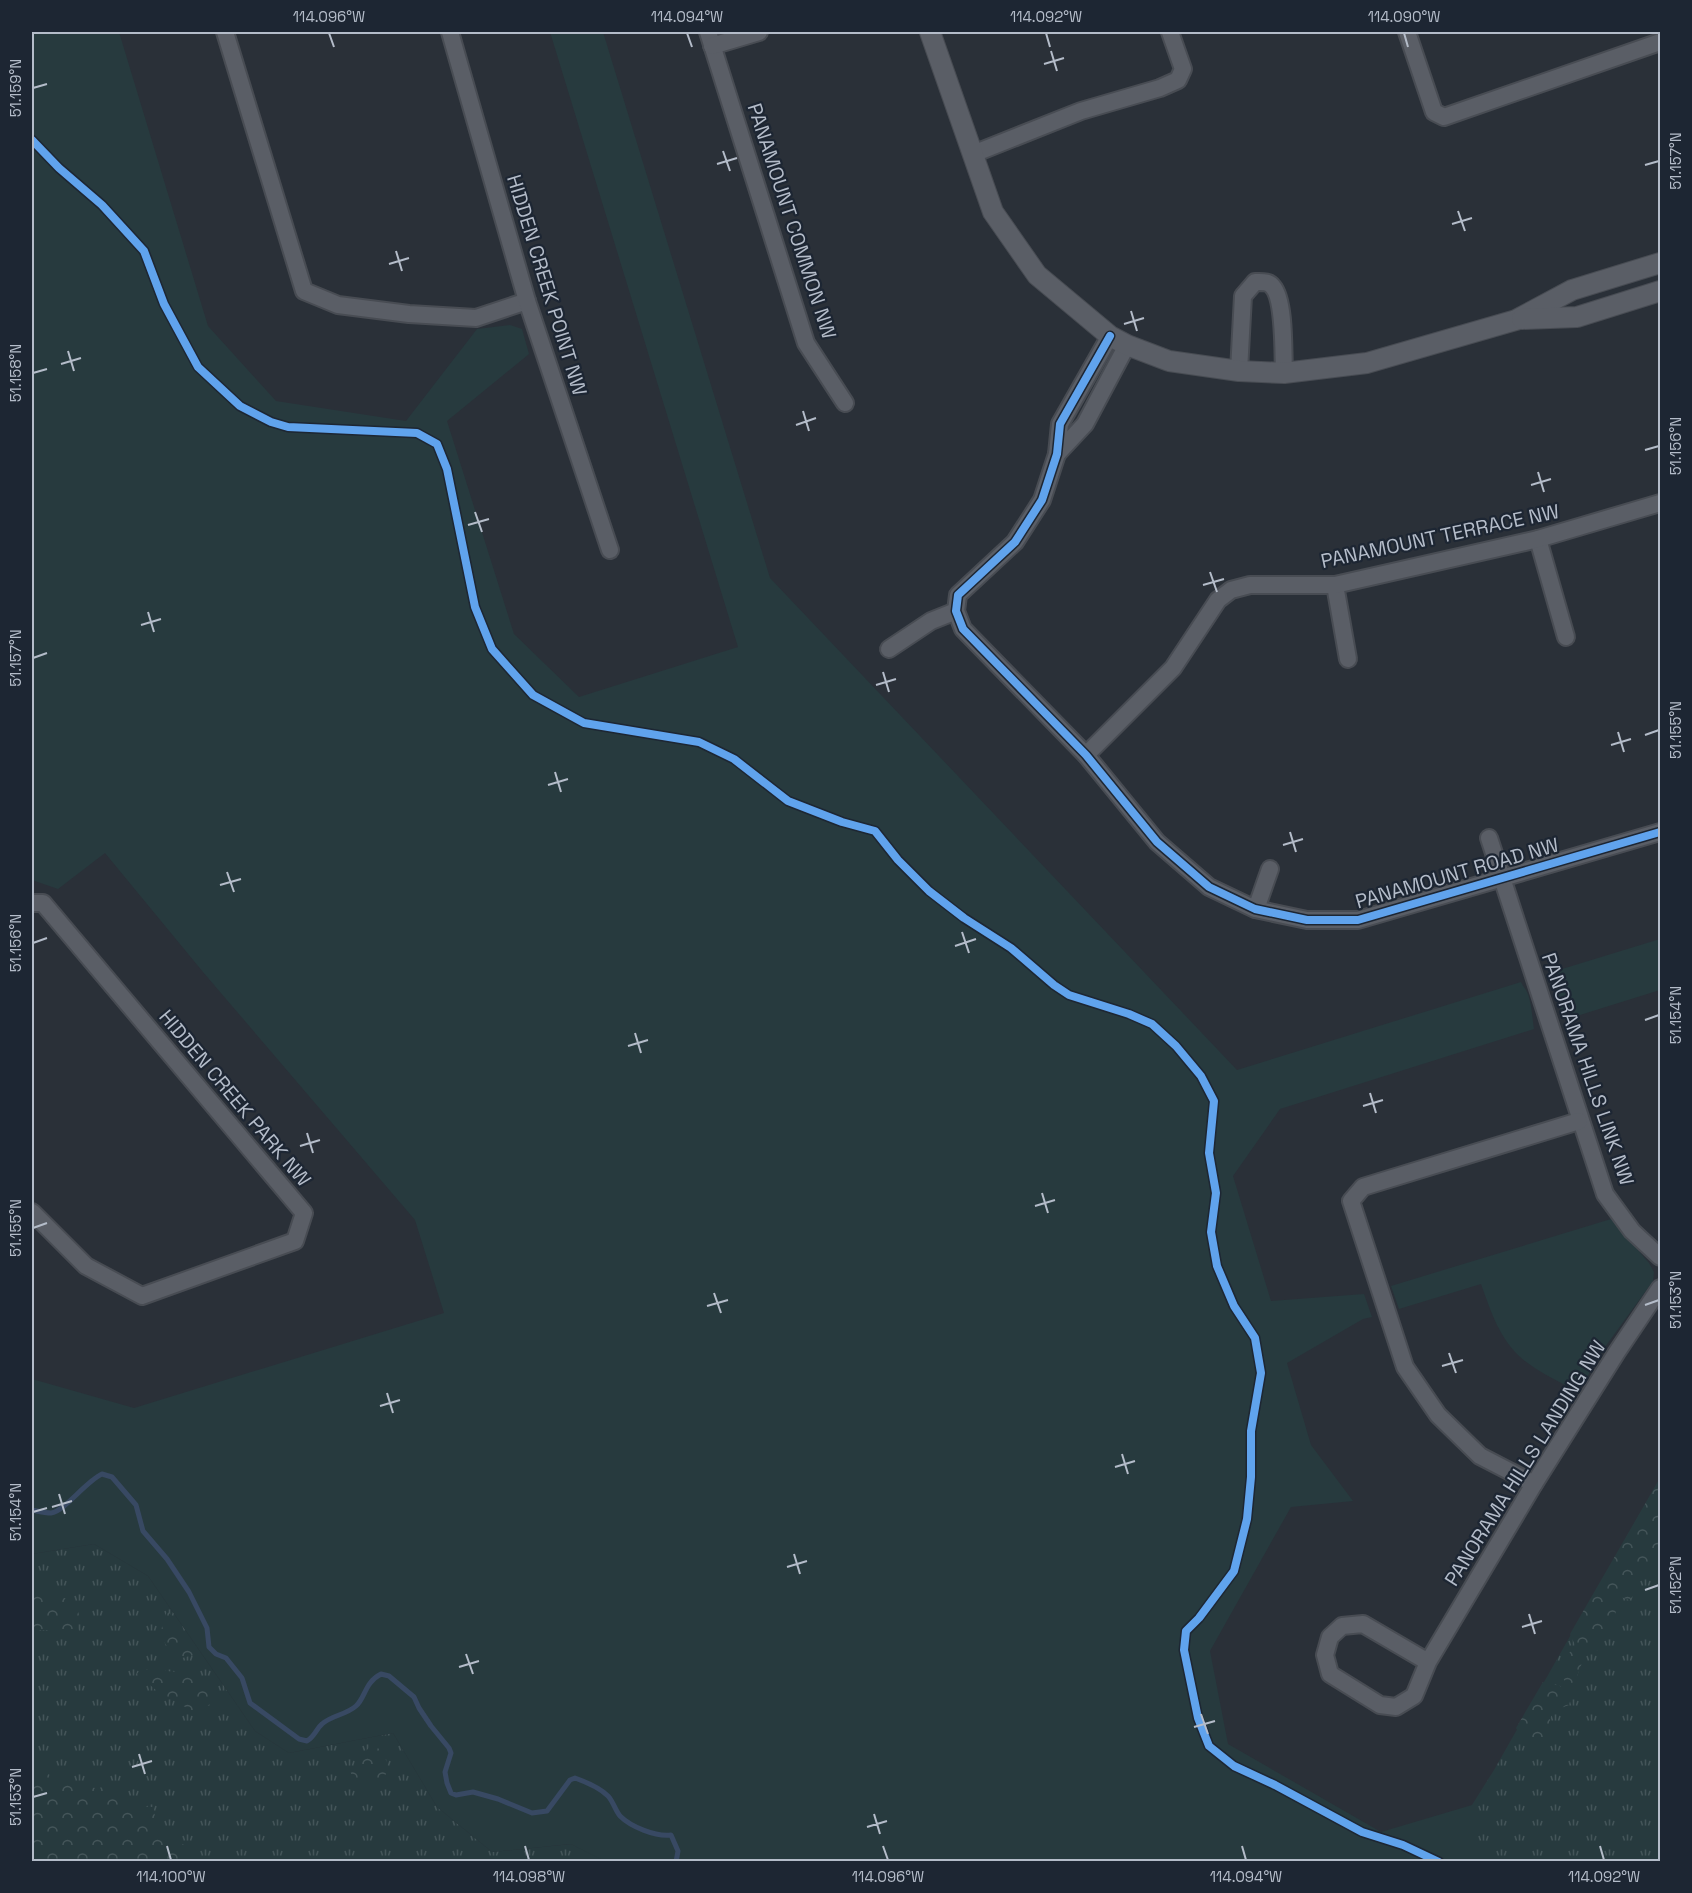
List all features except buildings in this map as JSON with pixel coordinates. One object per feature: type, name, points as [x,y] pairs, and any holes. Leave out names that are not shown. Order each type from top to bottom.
[{"type":"street","points":[[225,32],[304,291],[338,306],[409,314],[476,318],[526,301]]},
{"type":"street","name":"HIDDEN CREEK POINT NW","points":[[450,32],[526,301],[610,550]]},
{"type":"street","name":"PANAMOUNT COMMON NW","points":[[759,32],[710,39],[806,343],[845,403]]},
{"type":"street","points":[[930,32],[993,212],[1037,275],[1118,340],[1169,361],[1239,371],[1284,373],[1367,363],[1516,320],[1572,290],[1660,263]]},
{"type":"street","points":[[973,154],[1082,111],[1160,88],[1178,80],[1183,69],[1170,32]]},
{"type":"street","points":[[1407,32],[1434,112],[1444,117],[1660,42]]},
{"type":"street","points":[[1239,371],[1243,296],[1256,282],[1265,282],[1273,287],[1281,306],[1284,373]]},
{"type":"street","points":[[1516,320],[1577,317],[1660,291]]},
{"type":"street","points":[[889,649],[931,621],[956,611],[958,595],[1015,542],[1042,500],[1057,454],[1060,424],[1118,340]]},
{"type":"street","name":"PANAMOUNT TERRACE NW","points":[[1086,755],[1173,668],[1218,600],[1231,590],[1250,585],[1335,585],[1538,539],[1660,503]]},
{"type":"street","points":[[1538,539],[1566,637]]},
{"type":"street","points":[[1335,585],[1348,659]]},
{"type":"street","name":"PANAMOUNT ROAD NW","points":[[956,611],[963,629],[1086,755],[1157,842],[1209,887],[1256,909],[1307,920],[1358,920],[1660,832]]},
{"type":"street","name":"PANORAMA HILLS LINK NW","points":[[1489,838],[1605,1194],[1632,1231],[1660,1257]]},
{"type":"street","points":[[1256,909],[1270,869]]},
{"type":"street","name":"HIDDEN CREEK PARK NW","points":[[32,903],[43,903],[304,1213],[295,1241],[142,1296],[86,1266],[32,1212]]},
{"type":"street","points":[[1534,1484],[1480,1456],[1438,1415],[1405,1367],[1352,1201],[1363,1188],[1580,1121]]},
{"type":"street","name":"PANORAMA HILLS LANDING NW","points":[[1428,1662],[1363,1624],[1342,1626],[1330,1637],[1325,1655],[1330,1674],[1380,1705],[1396,1707],[1414,1696],[1428,1662],[1534,1484],[1660,1288]]},
{"type":"green space","points":[[32,32],[119,32],[208,326],[276,401],[406,421],[477,329],[510,325],[522,329],[529,354],[447,421],[514,634],[579,697],[738,647],[550,32],[603,32],[770,578],[1237,1070],[1521,982],[1530,999],[1534,1029],[1280,1109],[1233,1176],[1271,1301],[1364,1294],[1372,1317],[1363,1319],[1287,1363],[1311,1445],[1353,1501],[1291,1507],[1210,1651],[1228,1744],[1381,1832],[1472,1805],[1472,1861],[606,1862],[571,1844],[492,1852],[437,1807],[393,1733],[289,1753],[255,1731],[148,1576],[94,1544],[32,1554],[32,1379],[134,1408],[444,1313],[415,1220],[203,972],[105,853],[58,889],[32,880]]},
{"type":"green space","points":[[1660,939],[1660,990],[1564,1020],[1549,973]]},
{"type":"green space","points":[[1611,1219],[1649,1263],[1654,1272],[1653,1281],[1605,1347],[1578,1392],[1539,1371],[1518,1355],[1500,1330],[1481,1284],[1399,1309],[1391,1286]]},
{"type":"green space","points":[[1660,1478],[1660,1861],[1472,1861],[1472,1805]]},
{"type":"green space","points":[[1660,1478],[1660,1555],[1649,1574],[1641,1578],[1634,1576],[1633,1584],[1636,1593],[1629,1600],[1621,1597],[1615,1601],[1616,1617],[1609,1633],[1599,1640],[1602,1645],[1601,1650],[1583,1652],[1583,1660],[1575,1682],[1567,1684],[1562,1669],[1565,1659],[1575,1645],[1570,1634]]},
{"type":"green space","points":[[94,1544],[148,1576],[255,1731],[289,1753],[393,1733],[437,1807],[492,1852],[571,1844],[606,1861],[32,1862],[32,1554]]},
{"type":"green space","points":[[32,1589],[59,1594],[77,1607],[79,1615],[76,1622],[80,1634],[72,1640],[57,1630],[37,1630],[32,1627]]},
{"type":"green space","points":[[167,1611],[176,1620],[198,1654],[178,1659],[164,1642],[161,1633]]},
{"type":"green space","points":[[141,1669],[199,1677],[217,1689],[223,1698],[194,1712],[157,1691],[137,1674]]},
{"type":"green space","points":[[1543,1682],[1560,1686],[1571,1698],[1569,1705],[1553,1711],[1550,1719],[1554,1735],[1551,1738],[1540,1744],[1524,1743],[1516,1728]]},
{"type":"green space","points":[[371,1745],[376,1745],[387,1762],[386,1775],[382,1780],[361,1782],[353,1778],[350,1771]]},
{"type":"green space","points":[[32,1761],[56,1780],[100,1789],[102,1784],[106,1785],[125,1806],[153,1807],[155,1816],[170,1840],[193,1848],[194,1854],[191,1861],[36,1861],[32,1858]]},
{"type":"waterway","points":[[32,1510],[49,1513],[57,1511],[102,1474],[112,1477],[136,1505],[143,1531],[167,1559],[189,1592],[207,1628],[209,1647],[216,1654],[226,1658],[242,1678],[250,1703],[299,1739],[307,1741],[326,1721],[356,1706],[375,1678],[381,1674],[389,1676],[414,1697],[431,1726],[449,1748],[451,1753],[445,1772],[451,1793],[456,1795],[473,1792],[532,1813],[547,1811],[570,1780],[575,1778],[592,1785],[610,1798],[620,1816],[630,1824],[651,1833],[671,1835],[678,1851],[676,1862]]},
{"type":"cycle path","points":[[32,140],[59,168],[102,205],[144,251],[164,304],[198,367],[240,406],[271,422],[288,427],[417,433],[437,444],[447,469],[475,607],[492,649],[533,695],[584,723],[699,742],[734,759],[788,801],[842,822],[875,831],[898,860],[929,891],[964,918],[1011,948],[1069,995],[1129,1014],[1152,1024],[1176,1046],[1201,1076],[1214,1101],[1209,1153],[1216,1193],[1211,1232],[1217,1266],[1234,1306],[1255,1338],[1261,1373],[1251,1431],[1251,1477],[1247,1519],[1234,1571],[1199,1618],[1186,1631],[1184,1650],[1198,1718],[1209,1746],[1234,1766],[1275,1785],[1362,1832],[1403,1845],[1439,1862]]},
{"type":"cycle path","points":[[1110,336],[1060,424],[1057,454],[1042,500],[1015,542],[958,595],[956,611],[963,629],[1086,755],[1157,842],[1209,887],[1255,909],[1307,920],[1358,920],[1660,832]]}]
